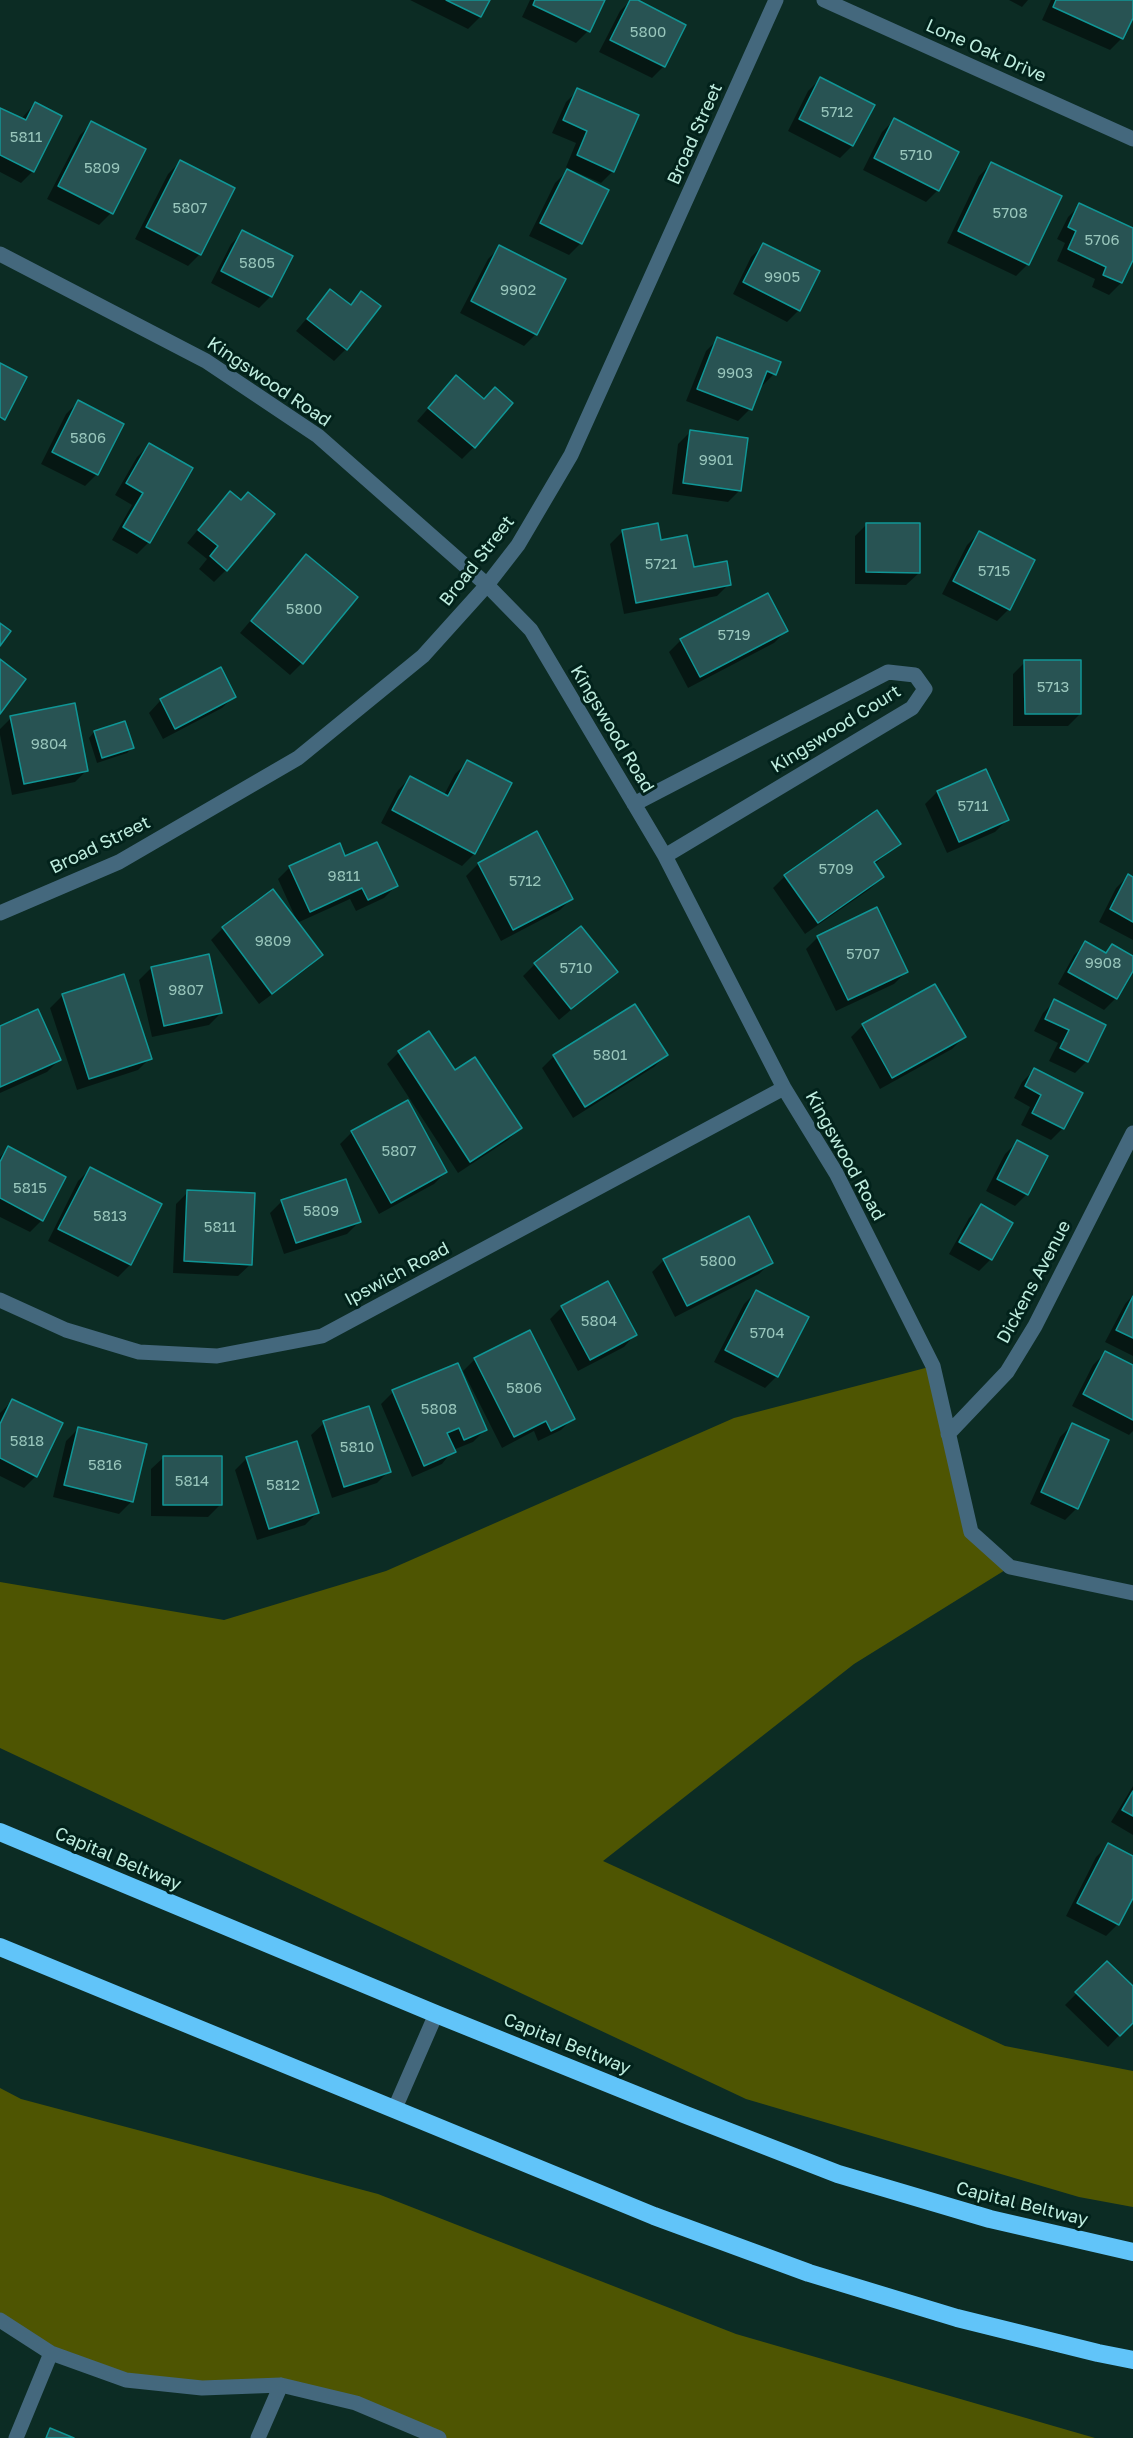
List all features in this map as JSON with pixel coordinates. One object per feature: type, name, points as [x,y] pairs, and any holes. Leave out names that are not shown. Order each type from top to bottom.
[{"type":"highway","name":"Capital Beltway","points":[[4,1834],[436,2014],[838,2174],[990,2219],[1133,2252]]},
{"type":"highway","points":[[0,1947],[654,2216],[809,2273],[957,2318],[1098,2354],[1133,2360]]},
{"type":"street","name":"Broad Street","points":[[0,913],[119,862],[298,758],[423,656],[487,585],[518,545],[571,455],[776,0]]},
{"type":"street","name":"Lone Oak Drive","points":[[824,0],[1133,139]]},
{"type":"street","name":"Kingswood Road","points":[[0,254],[206,361],[318,436],[487,585],[531,630],[665,856],[784,1088],[836,1173],[933,1366],[971,1532],[1010,1567],[1133,1593]]},
{"type":"street","name":"Kingswood Court","points":[[634,804],[888,672],[915,675],[925,689],[912,708],[665,856]]},
{"type":"street","name":"Ipswich Road","points":[[0,1300],[66,1330],[139,1352],[217,1356],[322,1336],[784,1088]]},
{"type":"street","name":"Dickens Avenue","points":[[948,1434],[1007,1372],[1035,1326],[1133,1132]]},
{"type":"street","points":[[395,2108],[436,2014]]},
{"type":"street","points":[[0,2320],[51,2353],[126,2380],[202,2388],[281,2385],[356,2403],[439,2438]]},
{"type":"street","points":[[16,2438],[51,2353]]},
{"type":"street","points":[[258,2438],[281,2385]]},
{"type":"green space","points":[[933,1366],[971,1532],[1010,1567],[854,1664],[603,1861],[1005,2046],[1133,2071],[1133,2207],[1079,2197],[746,2099],[0,1748],[0,1582],[224,1620],[386,1571],[734,1418]]},
{"type":"green space","points":[[0,2088],[21,2099],[378,2194],[736,2334],[1095,2438],[439,2438],[281,2385],[126,2380],[51,2353],[0,2320]]},
{"type":"building","points":[[446,0],[490,0],[481,17]]},
{"type":"building","points":[[535,0],[605,0],[590,32],[533,5]]},
{"type":"building","points":[[630,0],[638,0],[686,25],[665,67],[610,40]]},
{"type":"building","points":[[1056,0],[1133,0],[1133,18],[1123,39],[1053,7]]},
{"type":"building","points":[[820,77],[875,105],[853,146],[799,119]]},
{"type":"building","points":[[577,88],[639,115],[614,172],[577,155],[587,131],[563,120]]},
{"type":"building","points":[[35,102],[62,116],[34,172],[0,155],[0,108],[26,120]]},
{"type":"building","points":[[894,118],[959,152],[939,191],[874,158]]},
{"type":"building","points":[[91,121],[146,149],[113,214],[58,186]]},
{"type":"building","points":[[180,160],[235,188],[201,255],[146,227]]},
{"type":"building","points":[[991,162],[1062,196],[1029,265],[958,231]]},
{"type":"building","points":[[567,169],[609,190],[582,244],[540,223]]},
{"type":"building","points":[[1079,203],[1133,228],[1133,260],[1122,283],[1103,275],[1106,267],[1068,249],[1076,231],[1068,227]]},
{"type":"building","points":[[242,230],[293,256],[272,297],[221,271]]},
{"type":"building","points":[[763,243],[820,271],[800,311],[743,282]]},
{"type":"building","points":[[499,245],[566,279],[537,335],[471,301]]},
{"type":"building","points":[[330,289],[351,305],[361,291],[381,306],[347,350],[307,319]]},
{"type":"building","points":[[717,337],[781,362],[776,375],[767,371],[752,410],[697,389]]},
{"type":"building","points":[[0,363],[27,377],[5,420],[0,417]]},
{"type":"building","points":[[456,375],[484,399],[495,387],[513,403],[475,448],[428,408]]},
{"type":"building","points":[[78,400],[124,424],[98,475],[52,452]]},
{"type":"building","points":[[690,430],[748,438],[741,491],[683,483]]},
{"type":"building","points":[[149,443],[193,468],[150,543],[123,527],[143,493],[126,483]]},
{"type":"building","points":[[230,491],[241,500],[248,492],[275,514],[227,571],[210,556],[218,546],[198,530]]},
{"type":"building","points":[[658,523],[661,540],[687,535],[694,567],[727,561],[731,585],[636,603],[622,530]]},
{"type":"building","points":[[866,523],[920,523],[920,573],[866,572]]},
{"type":"building","points":[[979,531],[1035,560],[1010,610],[953,581]]},
{"type":"building","points":[[306,554],[358,597],[303,664],[251,621]]},
{"type":"building","points":[[768,593],[788,631],[700,677],[680,639]]},
{"type":"building","points":[[0,623],[11,631],[0,646]]},
{"type":"building","points":[[0,659],[26,679],[0,714]]},
{"type":"building","points":[[1024,660],[1081,660],[1081,714],[1025,714]]},
{"type":"building","points":[[221,667],[236,697],[175,729],[160,699]]},
{"type":"building","points":[[75,703],[88,771],[24,784],[10,716]]},
{"type":"building","points":[[125,721],[134,748],[102,758],[94,731]]},
{"type":"building","points":[[467,760],[512,783],[475,854],[392,810],[410,776],[448,796]]},
{"type":"building","points":[[986,769],[1009,820],[959,842],[937,791]]},
{"type":"building","points":[[877,810],[901,844],[874,862],[884,877],[818,923],[784,875]]},
{"type":"building","points":[[537,831],[573,899],[513,930],[478,863]]},
{"type":"building","points":[[377,842],[398,886],[368,900],[362,888],[310,912],[289,866],[340,843],[345,856]]},
{"type":"building","points":[[1128,874],[1133,877],[1133,922],[1110,909]]},
{"type":"building","points":[[273,889],[323,955],[272,994],[222,927]]},
{"type":"building","points":[[877,907],[908,972],[848,1000],[817,936]]},
{"type":"building","points":[[581,926],[618,972],[571,1009],[534,963]]},
{"type":"building","points":[[1085,941],[1106,953],[1112,944],[1133,956],[1133,971],[1117,999],[1068,972]]},
{"type":"building","points":[[209,954],[222,1013],[164,1026],[151,967]]},
{"type":"building","points":[[124,974],[152,1059],[89,1079],[62,994]]},
{"type":"building","points":[[935,984],[966,1037],[892,1078],[862,1024]]},
{"type":"building","points":[[1054,999],[1106,1025],[1088,1062],[1060,1048],[1069,1030],[1045,1019]]},
{"type":"building","points":[[635,1004],[668,1055],[585,1107],[553,1055]]},
{"type":"building","points":[[38,1009],[61,1060],[0,1087],[0,1026]]},
{"type":"building","points":[[429,1031],[455,1070],[475,1057],[522,1128],[470,1162],[398,1051]]},
{"type":"building","points":[[1034,1068],[1083,1093],[1064,1129],[1032,1113],[1041,1095],[1025,1086]]},
{"type":"building","points":[[408,1100],[447,1172],[391,1203],[351,1131]]},
{"type":"building","points":[[1017,1140],[1048,1156],[1028,1195],[997,1179]]},
{"type":"building","points":[[8,1146],[66,1177],[43,1221],[0,1198],[0,1162]]},
{"type":"building","points":[[90,1167],[162,1204],[131,1265],[58,1229]]},
{"type":"building","points":[[346,1179],[361,1222],[296,1243],[281,1200]]},
{"type":"building","points":[[187,1190],[255,1193],[252,1265],[184,1261]]},
{"type":"building","points":[[981,1204],[1013,1223],[992,1260],[959,1242]]},
{"type":"building","points":[[749,1216],[773,1263],[687,1306],[663,1259]]},
{"type":"building","points":[[608,1281],[637,1335],[590,1360],[561,1306]]},
{"type":"building","points":[[756,1290],[809,1317],[778,1377],[725,1350]]},
{"type":"building","points":[[1133,1296],[1133,1338],[1116,1330]]},
{"type":"building","points":[[530,1330],[575,1419],[551,1431],[546,1421],[514,1437],[474,1358]]},
{"type":"building","points":[[1105,1351],[1133,1365],[1133,1420],[1083,1394]]},
{"type":"building","points":[[458,1363],[487,1430],[464,1440],[459,1428],[447,1433],[456,1452],[424,1466],[392,1390]]},
{"type":"building","points":[[12,1399],[63,1423],[37,1477],[0,1458],[0,1424]]},
{"type":"building","points":[[369,1406],[391,1472],[344,1487],[323,1421]]},
{"type":"building","points":[[1072,1423],[1109,1440],[1078,1509],[1041,1492]]},
{"type":"building","points":[[78,1427],[147,1444],[133,1502],[64,1485]]},
{"type":"building","points":[[297,1441],[319,1513],[269,1529],[246,1457]]},
{"type":"building","points":[[163,1456],[222,1456],[222,1505],[163,1505]]},
{"type":"building","points":[[1133,1791],[1133,1816],[1122,1810]]},
{"type":"building","points":[[1108,1843],[1133,1856],[1133,1898],[1119,1925],[1077,1903]]},
{"type":"building","points":[[1107,1961],[1133,1986],[1133,2023],[1120,2036],[1075,1992]]},
{"type":"building","points":[[50,2428],[74,2438],[46,2438]]}]
